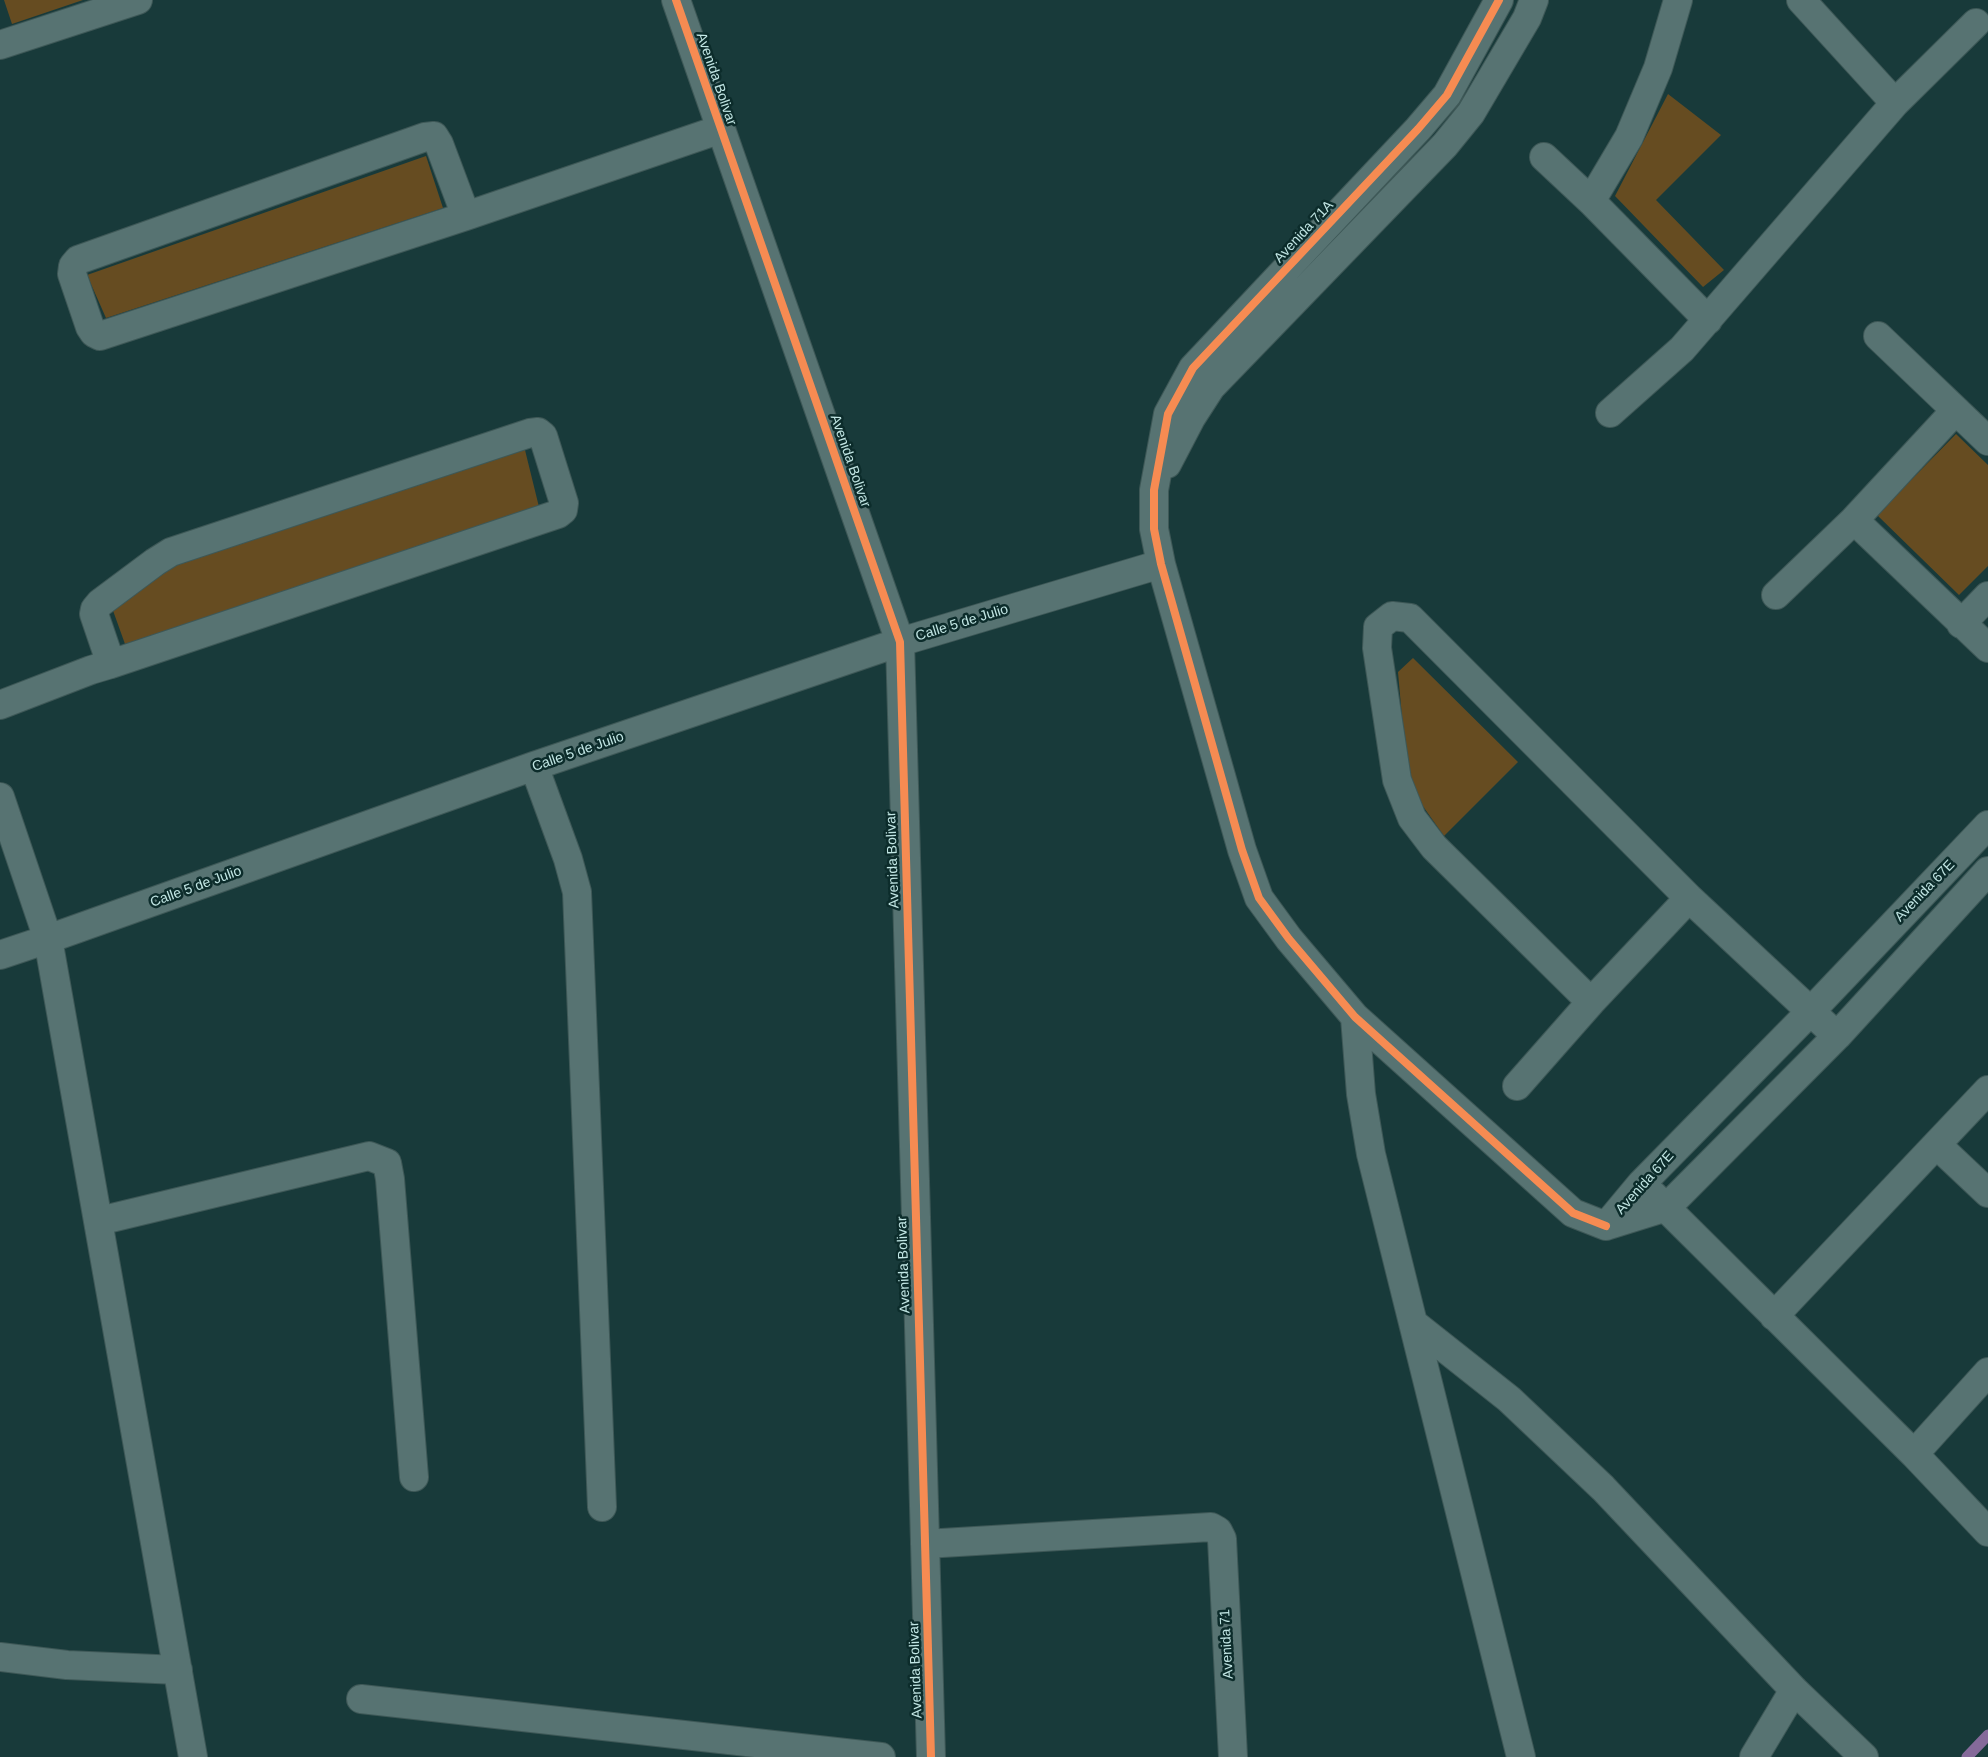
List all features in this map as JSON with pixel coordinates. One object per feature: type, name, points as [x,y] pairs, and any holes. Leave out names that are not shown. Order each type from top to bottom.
[{"type":"street","points":[[0,45],[138,0]]},
{"type":"street","name":"Avenida Bolivar","points":[[676,0],[900,642],[931,1757]]},
{"type":"street","name":"Avenida 71A","points":[[1499,0],[1447,95],[1418,129],[1194,368],[1168,414],[1154,490],[1154,529],[1161,564],[1242,850],[1259,898],[1289,939],[1355,1017],[1573,1212],[1606,1226]]},
{"type":"street","points":[[1154,490],[1191,418],[1211,387],[1445,145],[1471,113],[1527,18],[1534,0]]},
{"type":"street","points":[[1591,201],[1629,137],[1658,68],[1678,0]]},
{"type":"street","points":[[1801,0],[1895,103]]},
{"type":"street","points":[[1610,413],[1682,349],[1895,103],[1976,23]]},
{"type":"street","points":[[466,216],[439,144],[434,136],[425,137],[78,260],[73,266],[72,274],[90,327],[94,334],[100,336],[466,216],[721,129]]},
{"type":"street","points":[[1544,157],[1591,201],[1708,320]]},
{"type":"street","points":[[1878,336],[1988,441]]},
{"type":"street","points":[[1776,595],[1854,520],[1955,411]]},
{"type":"street","points":[[0,705],[112,664],[558,514],[563,510],[564,504],[543,436],[538,432],[530,433],[171,552],[100,603],[96,609],[94,614],[112,664]]},
{"type":"street","points":[[1854,520],[1988,648]]},
{"type":"street","name":"Calle 5 de Julio","points":[[0,955],[48,940],[534,766],[900,642],[1161,564]]},
{"type":"street","points":[[1961,624],[1988,596]]},
{"type":"street","points":[[1591,1002],[1434,847],[1412,818],[1397,780],[1377,648],[1378,627],[1392,616],[1410,618],[1689,898],[1837,1036]]},
{"type":"street","points":[[534,766],[568,859],[577,892],[602,1507]]},
{"type":"street","points":[[0,797],[48,940],[193,1757]]},
{"type":"street","name":"Avenida 67E","points":[[1606,1226],[1641,1184],[1811,1011],[1988,825]]},
{"type":"street","name":"Avenida 67E","points":[[1606,1226],[1667,1207],[1837,1036],[1988,872]]},
{"type":"street","points":[[1517,1086],[1591,1002],[1689,898]]},
{"type":"street","points":[[1355,1017],[1361,1094],[1371,1154],[1521,1757]]},
{"type":"street","points":[[1774,1316],[1988,1090]]},
{"type":"street","points":[[1937,1145],[1988,1193]]},
{"type":"street","points":[[99,1221],[369,1156],[387,1163],[391,1189],[414,1477]]},
{"type":"street","points":[[1641,1184],[1667,1207],[1914,1454],[1988,1532]]},
{"type":"street","points":[[1413,1323],[1509,1399],[1603,1488],[1794,1690],[1864,1757]]},
{"type":"street","points":[[1914,1454],[1988,1372]]},
{"type":"street","name":"Avenida 71","points":[[924,1544],[1211,1527],[1218,1532],[1222,1539],[1233,1757]]},
{"type":"street","points":[[0,1657],[67,1664],[178,1670]]},
{"type":"street","points":[[1754,1757],[1794,1690]]},
{"type":"street","points":[[361,1699],[881,1757]]},
{"type":"shaded area","points":[[4,0],[83,0],[12,24]]},
{"type":"shaded area","points":[[1668,94],[1721,135],[1656,200],[1724,270],[1703,287],[1615,196]]},
{"type":"shaded area","points":[[426,156],[443,208],[106,318],[87,275]]},
{"type":"shaded area","points":[[1956,434],[1988,465],[1988,566],[1959,595],[1877,515]]},
{"type":"shaded area","points":[[524,446],[539,507],[125,644],[111,605],[162,565]]},
{"type":"shaded area","points":[[1413,658],[1518,762],[1444,836],[1408,785],[1398,672]]},
{"type":"waterway","points":[[1967,1757],[1988,1735]]},
{"type":"cycle path","points":[[676,0],[900,642],[931,1757]]},
{"type":"cycle path","points":[[1499,0],[1447,95],[1418,129],[1193,368],[1168,414],[1154,490],[1154,529],[1161,564],[1242,850],[1259,898],[1289,939],[1355,1017],[1573,1213],[1606,1226]]}]
